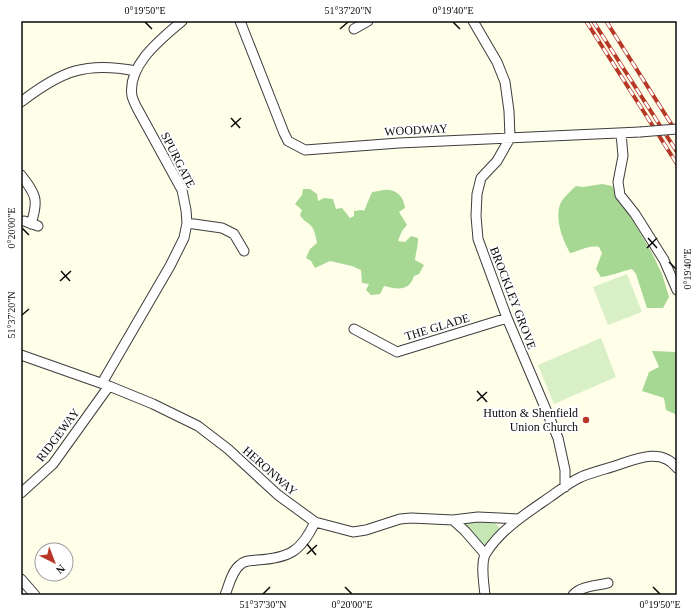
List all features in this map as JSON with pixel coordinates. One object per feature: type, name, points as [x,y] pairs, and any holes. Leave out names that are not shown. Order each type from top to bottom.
[{"type":"street","name":"SPURGATE","points":[[106,384],[184,238],[187,223],[182,190],[137,108],[132,96],[136,71],[142,60],[182,21]]},
{"type":"street","name":"WOODWAY","points":[[240,21],[288,141],[305,150],[399,143],[677,130]]},
{"type":"street","points":[[354,29],[368,21]]},
{"type":"street","points":[[473,21],[488,44],[505,82],[510,111],[510,138]]},
{"type":"street","points":[[21,102],[50,81],[66,73],[105,67],[136,71]]},
{"type":"street","points":[[621,133],[623,156],[618,182],[620,195],[664,260],[676,286]]},
{"type":"street","name":"BROCKLEY GROVE","points":[[510,138],[497,161],[481,178],[477,194],[476,216],[478,239],[507,318],[558,438],[565,470],[565,486]]},
{"type":"street","points":[[21,175],[32,190],[36,200],[35,211],[31,224]]},
{"type":"street","points":[[187,223],[222,228],[234,234],[244,251]]},
{"type":"street","name":"THE GLADE","points":[[354,329],[398,352],[507,318]]},
{"type":"street","name":"HERONWAY","points":[[21,355],[106,384],[153,404],[198,426],[228,449],[278,495],[306,517],[315,522],[353,532],[366,530],[400,519],[411,518],[453,520],[478,517],[519,519]]},
{"type":"street","name":"RIDGEWAY","points":[[21,493],[53,464],[106,384]]},
{"type":"street","points":[[485,595],[483,575],[485,554],[506,529],[565,486],[582,477],[636,458],[648,456],[657,456],[666,459],[677,468]]},
{"type":"street","points":[[565,470],[582,477]]},
{"type":"street","points":[[453,520],[485,554]]},
{"type":"street","points":[[225,595],[239,565],[243,562],[283,557],[294,552],[303,542],[315,522]]},
{"type":"street","points":[[21,579],[35,595]]},
{"type":"street","points":[[573,595],[576,591],[608,583]]},
{"type":"green space","points":[[602,184],[612,186],[652,253],[662,274],[669,297],[663,308],[647,308],[636,274],[632,269],[601,277],[596,269],[602,253],[599,247],[588,247],[570,253],[567,248],[558,220],[561,202],[576,186],[583,187]]},
{"type":"green space","points":[[303,189],[310,189],[317,194],[318,201],[324,198],[333,199],[336,209],[342,208],[350,218],[354,216],[354,211],[364,211],[372,192],[387,190],[396,192],[402,199],[405,208],[399,212],[407,225],[402,231],[398,241],[405,242],[411,236],[418,238],[415,260],[424,265],[419,274],[414,276],[412,281],[406,287],[393,288],[384,286],[380,294],[371,295],[366,290],[369,284],[362,283],[361,270],[352,266],[330,261],[315,268],[311,261],[306,258],[310,249],[317,243],[315,233],[312,227],[300,215],[302,210],[295,204],[302,195]]},
{"type":"green space","points":[[627,274],[642,312],[608,325],[593,287]]},
{"type":"green space","points":[[601,338],[616,377],[554,404],[538,365]]},
{"type":"green space","points":[[652,351],[677,352],[677,415],[666,410],[664,398],[642,391],[649,372],[659,367]]},
{"type":"green space","points":[[462,522],[490,522],[499,527],[499,532],[484,550]]},
{"type":"railway","points":[[586,21],[677,164]]},
{"type":"railway","points":[[593,21],[677,152]]},
{"type":"railway","points":[[606,21],[677,133]]},
{"type":"place","name":"Hutton & Shenfield Union Church","points":[[586,420]]}]
